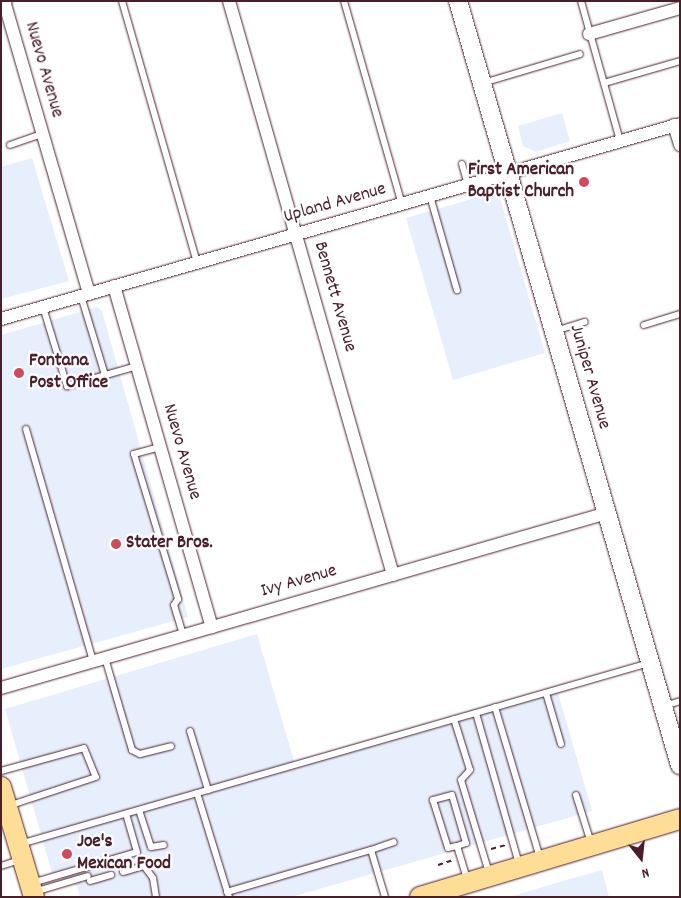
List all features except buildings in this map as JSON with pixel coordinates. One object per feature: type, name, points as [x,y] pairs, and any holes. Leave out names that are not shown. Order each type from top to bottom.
[{"type":"main road","points":[[4,797],[33,891]]},
{"type":"main road","points":[[420,897],[680,819]]},
{"type":"street","name":"Nuevo Avenue","points":[[3,1],[42,134],[85,295]]},
{"type":"street","name":"Bennett Avenue","points":[[229,1],[393,574]]},
{"type":"street","name":"Juniper Avenue","points":[[458,1],[680,765]]},
{"type":"street","points":[[589,34],[680,8]]},
{"type":"street","name":"Upland Avenue","points":[[1,319],[677,124]]},
{"type":"street","points":[[677,124],[680,145]]},
{"type":"street","name":"Nuevo Avenue","points":[[114,286],[212,627]]},
{"type":"street","name":"Ivy Avenue","points":[[1,688],[607,513]]},
{"type":"lane","points":[[122,1],[197,263]]},
{"type":"lane","points":[[344,1],[402,204]]},
{"type":"lane","points":[[581,1],[620,141]]},
{"type":"lane","points":[[482,83],[580,54]]},
{"type":"lane","points":[[604,83],[680,61]]},
{"type":"lane","points":[[10,145],[42,134]]},
{"type":"lane","points":[[462,164],[468,185]]},
{"type":"lane","points":[[430,196],[457,290]]},
{"type":"lane","points":[[85,295],[105,375]]},
{"type":"lane","points":[[43,307],[67,386],[137,366]]},
{"type":"lane","points":[[644,325],[680,314]]},
{"type":"lane","points":[[554,331],[585,322]]},
{"type":"lane","points":[[26,429],[99,659],[132,750],[140,754],[170,746]]},
{"type":"lane","points":[[160,447],[134,454],[178,599],[174,604],[183,635]]},
{"type":"lane","points":[[1,866],[21,852],[126,814],[650,662]]},
{"type":"lane","points":[[546,692],[561,744]]},
{"type":"lane","points":[[663,706],[680,701]]},
{"type":"lane","points":[[495,707],[541,861]]},
{"type":"lane","points":[[476,713],[520,867]]},
{"type":"lane","points":[[454,719],[470,770],[461,780],[490,876]]},
{"type":"lane","points":[[190,731],[208,790]]},
{"type":"lane","points":[[1,771],[84,748],[96,777],[4,797]]},
{"type":"lane","points":[[197,793],[228,894],[394,842]]},
{"type":"lane","points":[[576,794],[592,846]]},
{"type":"lane","points":[[452,795],[466,843],[457,846],[448,848],[433,800],[452,795]]},
{"type":"lane","points":[[139,810],[151,847],[164,845]]},
{"type":"lane","points":[[33,891],[137,852],[126,814]]},
{"type":"lane","points":[[457,846],[468,883]]},
{"type":"lane","points":[[370,850],[385,897]]},
{"type":"lane","points":[[123,872],[144,866],[152,878],[156,897]]},
{"type":"lane","points":[[33,891],[111,875]]},
{"type":"shaded area","points":[[562,113],[570,141],[536,152],[523,146],[518,126]]},
{"type":"shaded area","points":[[32,158],[69,281],[1,299],[1,167]]},
{"type":"shaded area","points":[[496,192],[500,198],[545,353],[453,380],[406,218]]},
{"type":"shaded area","points":[[97,307],[102,311],[188,617],[1,669],[1,335]]},
{"type":"shaded area","points":[[257,634],[294,761],[556,686],[592,811],[291,897],[80,897],[77,886],[52,873],[5,709]]},
{"type":"shaded area","points":[[602,870],[609,897],[509,897],[570,879]]},
{"type":"place","name":"First American Baptist Church","points":[[584,182]]},
{"type":"place","name":"Fontana Post Office","points":[[19,373]]},
{"type":"place","name":"Stater Bros.","points":[[116,544]]},
{"type":"place","name":"Joe's Mexican Food","points":[[67,854]]}]
